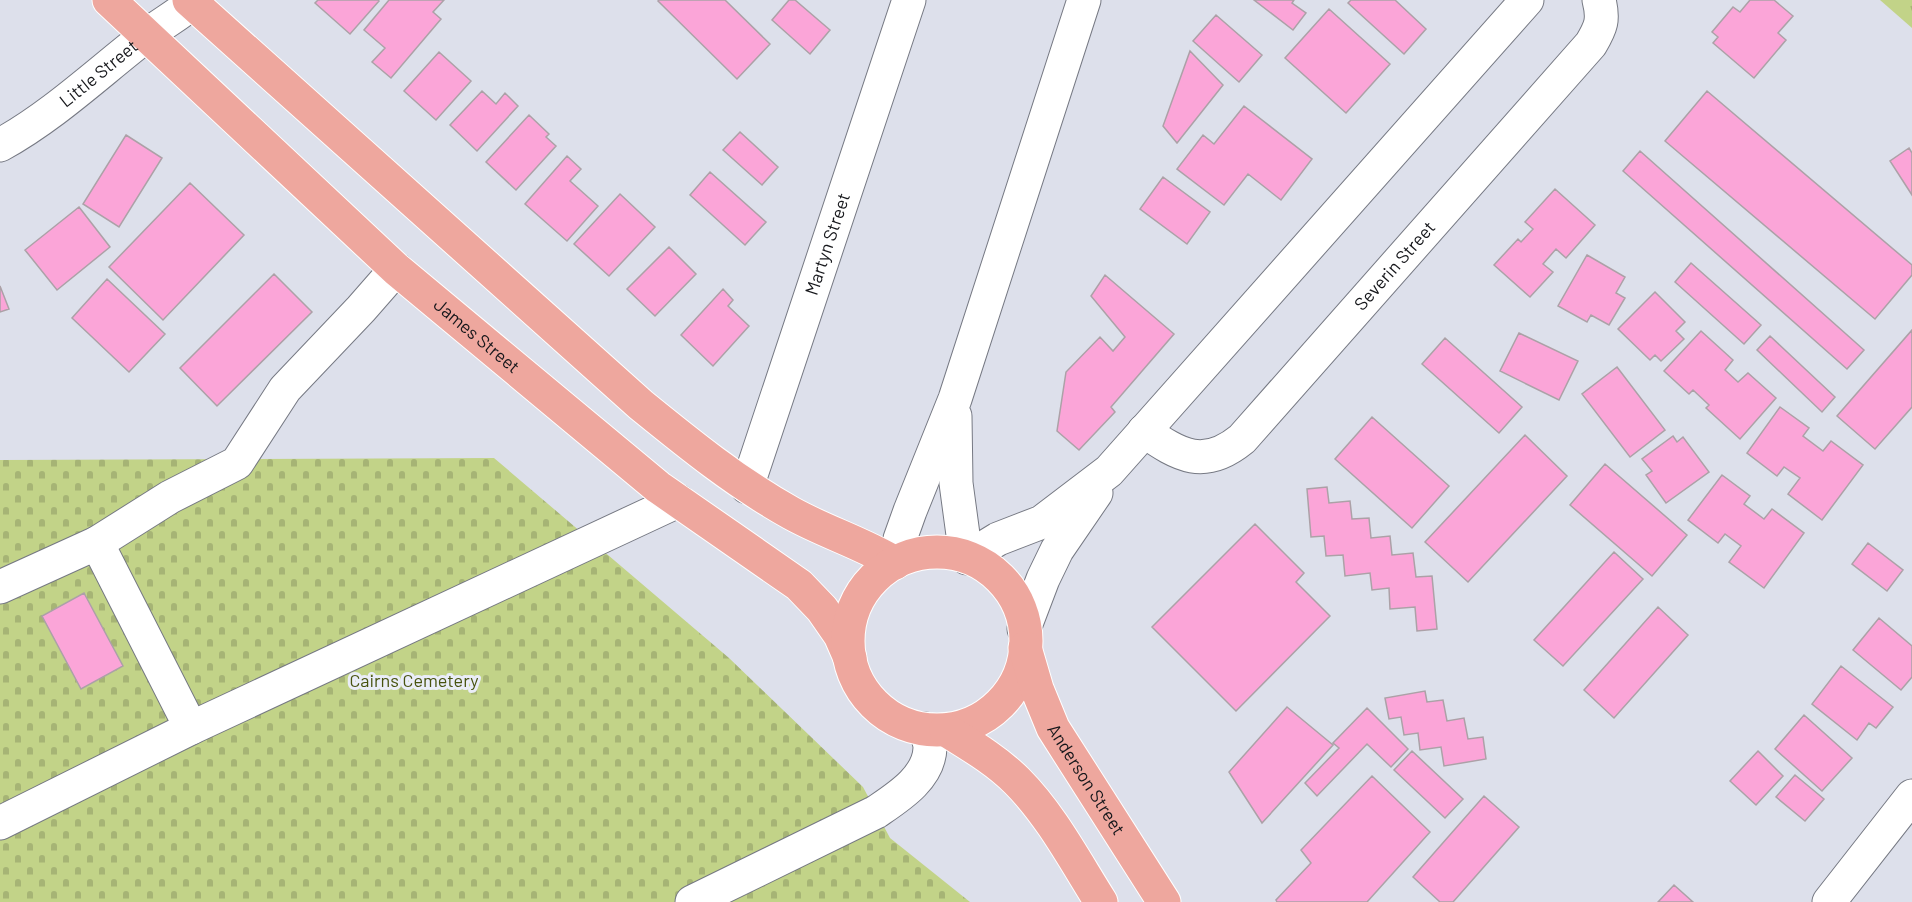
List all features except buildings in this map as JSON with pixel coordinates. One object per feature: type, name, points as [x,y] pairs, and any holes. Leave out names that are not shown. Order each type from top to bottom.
[{"type":"main road","name":"James Street","points":[[109,0],[396,269],[678,501],[799,585],[822,609],[840,635],[850,658]]},
{"type":"main road","points":[[192,1],[641,405],[689,444],[747,487],[792,514],[874,550],[895,563]]},
{"type":"main road","points":[[935,730],[972,723],[995,708],[1013,687],[1021,668],[1025,638],[1018,606],[1005,585],[988,569],[967,557],[930,552],[913,555],[881,572],[870,583],[853,610],[848,642],[854,673],[861,687],[882,711],[910,726],[935,730],[987,757],[1017,781],[1044,813],[1101,902]]},
{"type":"main road","name":"Anderson Street","points":[[1025,638],[1037,689],[1053,728],[1164,902]]},
{"type":"street","name":"Martyn Street","points":[[747,487],[909,0]]},
{"type":"street","points":[[895,563],[910,510],[955,399],[1084,0]]},
{"type":"street","points":[[1025,638],[1043,579],[1058,550],[1109,471],[1527,0]]},
{"type":"street","name":"Severin Street","points":[[1144,431],[1169,449],[1182,454],[1199,456],[1220,454],[1242,439],[1591,44],[1601,27],[1602,11],[1599,0]]},
{"type":"street","name":"Little Street","points":[[0,145],[96,77],[192,1]]},
{"type":"street","points":[[0,587],[97,543],[170,497],[237,463],[285,389],[396,269]]},
{"type":"street","points":[[955,399],[956,483],[967,557],[998,539],[1042,522],[1109,471]]},
{"type":"street","points":[[0,823],[191,728],[678,501]]},
{"type":"street","points":[[97,543],[191,728]]},
{"type":"street","points":[[692,902],[876,812],[896,798],[923,771],[935,730]]},
{"type":"street","points":[[1829,902],[1912,796]]},
{"type":"green space","points":[[1880,0],[1912,0],[1912,28]]},
{"type":"green space","name":"Cairns Cemetery","points":[[494,458],[729,658],[863,787],[890,838],[970,902],[0,902],[0,460]]}]
